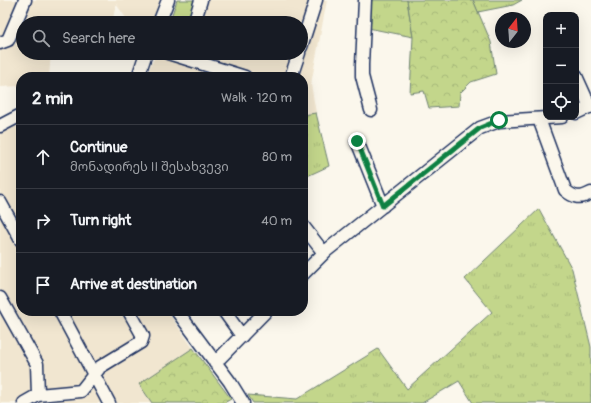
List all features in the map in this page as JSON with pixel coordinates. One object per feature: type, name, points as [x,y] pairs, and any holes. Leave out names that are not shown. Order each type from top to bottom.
[{"type":"street","points":[[18,16],[25,0]]},
{"type":"street","points":[[162,16],[168,0]]},
{"type":"street","points":[[196,16],[201,0]]},
{"type":"street","points":[[308,25],[316,0]]},
{"type":"street","points":[[365,0],[362,76],[371,110]]},
{"type":"street","points":[[0,43],[8,40],[16,21]]},
{"type":"street","points":[[140,72],[144,60]]},
{"type":"street","points":[[198,60],[231,72]]},
{"type":"street","points":[[293,72],[297,60]]},
{"type":"street","points":[[579,83],[590,107],[579,112]]},
{"type":"street","points":[[0,126],[16,117]]},
{"type":"street","points":[[540,119],[565,190],[577,198],[591,193]]},
{"type":"street","points":[[308,269],[324,253],[480,128],[499,120],[543,119]]},
{"type":"street","points":[[357,141],[383,206]]},
{"type":"street","points":[[0,202],[16,231]]},
{"type":"street","points":[[308,232],[324,253]]},
{"type":"street","points":[[0,298],[37,364],[38,395]]},
{"type":"street","points":[[63,316],[95,374],[109,403]]},
{"type":"street","points":[[24,403],[38,395],[81,392],[100,367],[144,339],[132,316]]},
{"type":"street","points":[[181,316],[230,382],[243,403]]},
{"type":"street","points":[[228,316],[242,336]]},
{"type":"street","points":[[215,363],[261,316]]},
{"type":"shaded area","points":[[0,0],[162,0],[157,16],[125,16],[116,4],[113,16],[16,16],[16,60],[50,60],[49,72],[16,72],[16,86],[0,87]]},
{"type":"shaded area","points":[[196,0],[327,0],[311,84],[316,113],[308,114],[308,72],[148,72],[154,60],[308,60],[308,16],[191,16]]},
{"type":"shaded area","points":[[16,119],[16,316],[171,316],[193,348],[139,384],[152,403],[0,403],[0,128]]},
{"type":"green space","points":[[177,0],[196,0],[191,16],[171,16]]},
{"type":"green space","points":[[370,0],[407,0],[413,37],[368,28]]},
{"type":"green space","points":[[407,0],[473,0],[491,42],[496,74],[471,82],[460,93],[459,106],[429,108],[424,91],[410,93],[413,37]]},
{"type":"green space","points":[[473,0],[522,0],[513,5],[478,12]]},
{"type":"green space","points":[[316,113],[329,166],[308,176],[308,114]]},
{"type":"green space","points":[[539,209],[572,269],[591,347],[591,403],[473,403],[459,381],[422,403],[253,403],[248,395],[297,399],[378,349],[407,389],[492,312],[465,279]]},
{"type":"green space","points":[[193,348],[231,399],[224,403],[152,403],[139,384]]},
{"type":"route","points":[[357,141],[383,206],[480,128],[499,120]]}]
